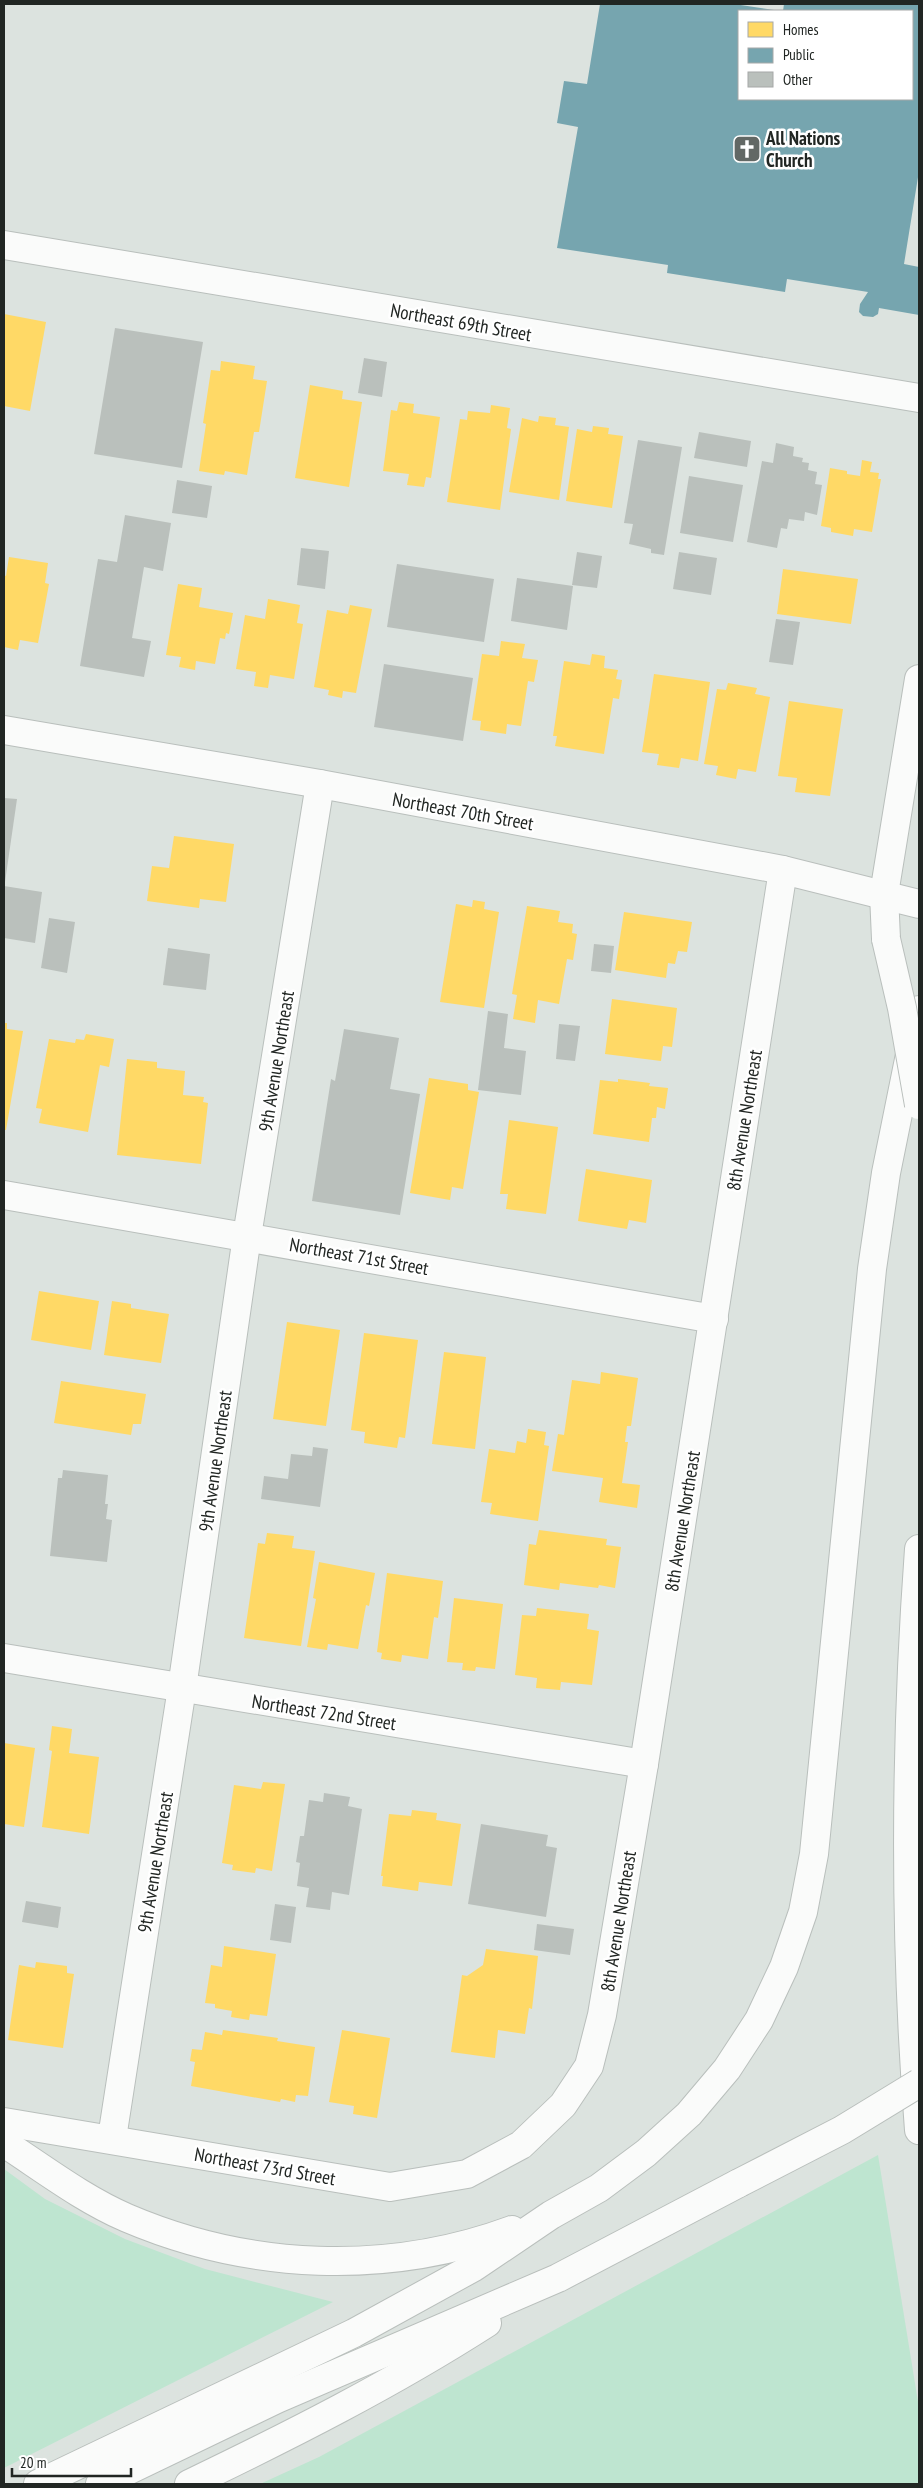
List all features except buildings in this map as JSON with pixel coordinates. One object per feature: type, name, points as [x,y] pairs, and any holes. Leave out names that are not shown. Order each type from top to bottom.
[{"type":"main road","name":"Northeast 69th Street","points":[[4,245],[919,398]]},
{"type":"main road","points":[[919,678],[884,894],[886,939],[902,1008],[919,1104]]},
{"type":"main road","name":"Northeast 70th Street","points":[[4,730],[320,784],[783,870],[919,904]]},
{"type":"main road","name":"9th Avenue Northeast","points":[[112,2138],[182,1688],[248,1236],[320,784]]},
{"type":"main road","name":"8th Avenue Northeast","points":[[520,2145],[564,2105],[589,2066],[602,2015],[644,1764],[783,870]]},
{"type":"main road","points":[[38,2484],[354,2332],[474,2267],[551,2215],[599,2188],[646,2153],[689,2114],[727,2069],[758,2020],[784,1967],[803,1912],[814,1854],[872,1269],[886,1172],[919,1010]]},
{"type":"main road","name":"Northeast 71st Street","points":[[4,1195],[248,1236],[714,1319]]},
{"type":"main road","points":[[919,1549],[911,1715],[909,1847],[912,1980],[919,2130]]},
{"type":"main road","name":"Northeast 72nd Street","points":[[4,1658],[644,1764]]},
{"type":"main road","points":[[100,2484],[277,2399],[558,2278],[842,2130],[919,2083]]},
{"type":"main road","name":"Northeast 73rd Street","points":[[4,2122],[112,2138],[318,2176],[390,2187],[467,2174],[520,2145]]},
{"type":"main road","points":[[4,2143],[71,2189],[126,2217],[184,2239],[244,2254],[306,2261],[368,2261],[412,2256],[489,2238],[551,2215]]},
{"type":"main road","points":[[189,2484],[309,2426],[434,2357],[558,2278]]},
{"type":"green space","points":[[878,2155],[919,2408],[919,2484],[260,2484],[319,2457]]},
{"type":"green space","points":[[4,2169],[45,2199],[125,2239],[205,2269],[333,2302],[4,2468]]},
{"type":"place","name":"All Nations Church","points":[[747,149]]}]
